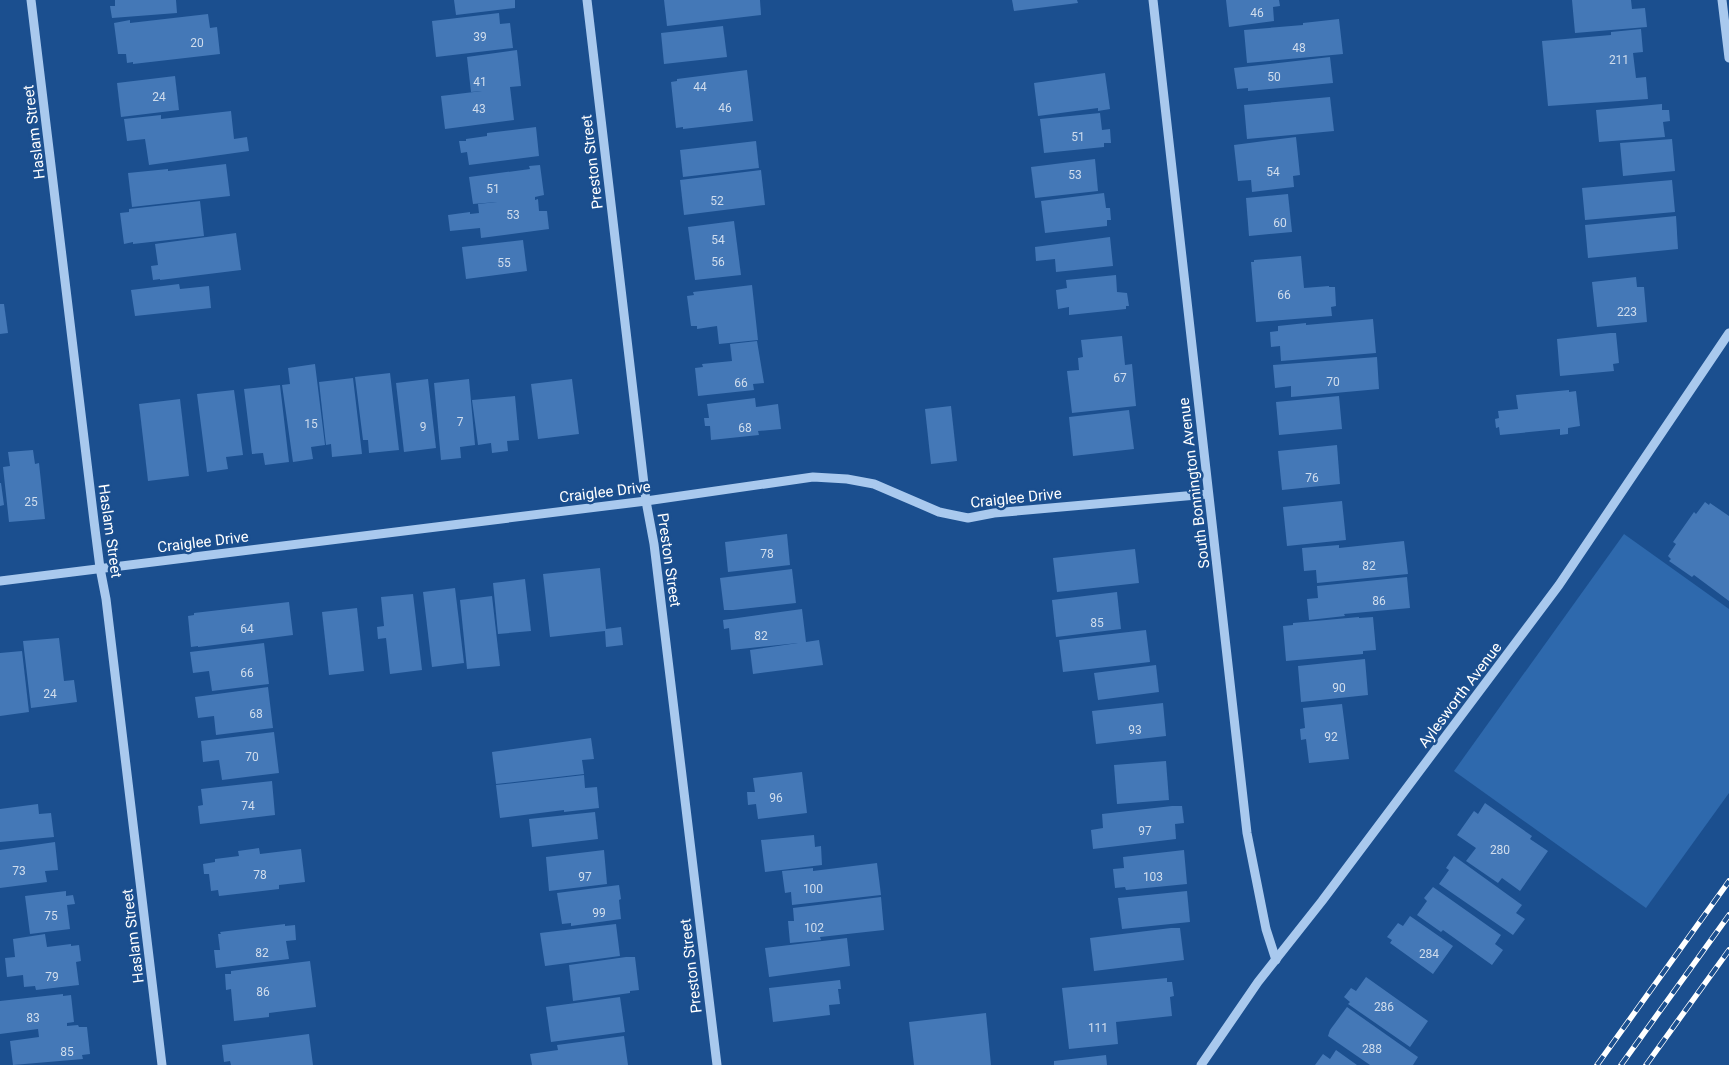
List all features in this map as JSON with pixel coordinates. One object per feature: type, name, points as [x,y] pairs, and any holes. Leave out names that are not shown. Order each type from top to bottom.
[{"type":"street","name":"Haslam Street","points":[[32,0],[162,1065]]},
{"type":"street","name":"Preston Street","points":[[587,0],[646,501],[655,554],[717,1065]]},
{"type":"street","name":"South Bonnington Avenue","points":[[1153,0],[1247,833],[1266,929],[1276,960]]},
{"type":"street","points":[[1722,0],[1729,58]]},
{"type":"street","name":"Aylesworth Avenue","points":[[1201,1065],[1258,982],[1328,893],[1559,585],[1729,333]]},
{"type":"street","name":"Craiglee Drive","points":[[0,581],[646,501],[813,477],[847,479],[874,484],[939,512],[968,518],[994,513],[1208,494]]},
{"type":"shaded area","points":[[1624,534],[1729,609],[1729,793],[1646,908],[1454,771]]},
{"type":"building","points":[[115,0],[176,0],[177,13],[112,18],[110,6],[115,6]]},
{"type":"building","points":[[454,0],[515,0],[515,8],[456,15]]},
{"type":"building","points":[[664,0],[760,0],[761,15],[667,26]]},
{"type":"building","points":[[1012,0],[1077,0],[1078,3],[1014,11]]},
{"type":"building","points":[[1226,0],[1279,0],[1280,6],[1273,7],[1274,21],[1229,27]]},
{"type":"building","points":[[1572,0],[1631,0],[1632,9],[1645,8],[1647,27],[1575,33]]},
{"type":"building","points":[[499,13],[500,24],[510,23],[513,48],[436,57],[432,21]]},
{"type":"building","points":[[208,14],[210,28],[217,27],[220,54],[133,64],[133,62],[127,63],[126,54],[118,54],[114,23],[130,20],[130,23]]},
{"type":"building","points":[[1339,19],[1343,54],[1247,63],[1244,30],[1303,25],[1303,23]]},
{"type":"building","points":[[723,26],[727,57],[664,64],[661,33]]},
{"type":"building","points":[[1641,29],[1643,52],[1633,53],[1636,78],[1646,77],[1648,99],[1548,106],[1542,41],[1611,35],[1611,32]]},
{"type":"building","points":[[517,50],[521,86],[510,87],[514,120],[445,129],[441,96],[482,91],[471,92],[467,57]]},
{"type":"building","points":[[1330,57],[1333,83],[1248,91],[1248,88],[1237,89],[1234,68]]},
{"type":"building","points":[[747,70],[753,121],[683,129],[683,127],[676,128],[671,82],[677,81],[677,79]]},
{"type":"building","points":[[1105,73],[1110,109],[1098,111],[1098,108],[1038,116],[1034,83]]},
{"type":"building","points":[[175,76],[179,110],[121,117],[117,83]]},
{"type":"building","points":[[1330,97],[1334,131],[1247,139],[1244,105]]},
{"type":"building","points":[[1662,104],[1662,110],[1669,110],[1670,121],[1663,122],[1665,137],[1599,142],[1596,110]]},
{"type":"building","points":[[231,111],[234,139],[247,137],[249,151],[149,165],[145,139],[127,141],[124,119],[161,115],[161,119]]},
{"type":"building","points":[[1100,113],[1102,130],[1110,129],[1111,143],[1104,143],[1104,147],[1044,153],[1040,119]]},
{"type":"building","points":[[536,127],[539,156],[469,165],[467,152],[461,153],[459,141],[487,136],[487,133]]},
{"type":"building","points":[[1296,137],[1300,175],[1293,176],[1294,187],[1252,192],[1251,180],[1238,181],[1234,145]]},
{"type":"building","points":[[1672,139],[1675,171],[1623,176],[1620,143]]},
{"type":"building","points":[[756,141],[759,168],[683,177],[680,150]]},
{"type":"building","points":[[1095,159],[1098,191],[1035,198],[1031,167]]},
{"type":"building","points":[[226,164],[230,196],[132,207],[128,173],[168,169],[168,171]]},
{"type":"building","points":[[540,165],[544,195],[535,197],[535,200],[538,199],[539,211],[547,211],[549,229],[481,238],[480,228],[450,231],[448,215],[470,212],[470,214],[479,213],[478,204],[497,202],[473,204],[469,177],[530,169],[529,166]]},
{"type":"building","points":[[761,170],[765,205],[684,215],[680,180]]},
{"type":"building","points":[[1672,180],[1675,212],[1585,220],[1582,188]]},
{"type":"building","points":[[1104,193],[1106,208],[1110,208],[1111,220],[1107,220],[1107,226],[1045,233],[1041,201]]},
{"type":"building","points":[[1288,194],[1292,232],[1249,236],[1246,198]]},
{"type":"building","points":[[200,201],[204,236],[124,244],[120,213],[129,212],[129,209]]},
{"type":"building","points":[[1676,216],[1678,249],[1588,258],[1585,225]]},
{"type":"building","points":[[734,221],[741,275],[695,280],[688,227]]},
{"type":"building","points":[[236,233],[241,270],[153,280],[151,266],[158,265],[155,244]]},
{"type":"building","points":[[1110,237],[1113,266],[1056,272],[1055,259],[1036,261],[1035,247]]},
{"type":"building","points":[[523,240],[527,271],[466,279],[462,247]]},
{"type":"building","points":[[1301,256],[1304,288],[1335,287],[1336,306],[1331,307],[1332,316],[1256,322],[1251,262],[1254,262],[1254,260]]},
{"type":"building","points":[[1116,275],[1117,292],[1127,293],[1129,306],[1126,306],[1126,309],[1069,315],[1069,307],[1058,309],[1056,290],[1067,288],[1066,280]]},
{"type":"building","points":[[1636,277],[1637,287],[1644,287],[1647,322],[1597,327],[1592,282]]},
{"type":"building","points":[[179,284],[180,289],[209,286],[211,308],[135,316],[131,290]]},
{"type":"building","points":[[752,285],[758,340],[719,344],[717,326],[697,329],[697,326],[691,326],[687,296],[694,295],[693,292]]},
{"type":"building","points":[[0,304],[4,304],[8,333],[0,334]]},
{"type":"building","points":[[1373,319],[1376,353],[1281,361],[1280,346],[1271,347],[1270,332],[1278,331],[1278,326]]},
{"type":"building","points":[[1616,333],[1619,363],[1613,364],[1614,371],[1560,376],[1557,339]]},
{"type":"building","points":[[1122,336],[1125,365],[1132,364],[1136,406],[1072,413],[1067,371],[1079,370],[1078,358],[1083,357],[1081,340]]},
{"type":"building","points":[[757,341],[764,383],[753,384],[754,390],[698,396],[695,368],[703,367],[702,364],[732,361],[730,344]]},
{"type":"building","points":[[1377,357],[1379,389],[1291,397],[1291,386],[1275,388],[1273,365]]},
{"type":"building","points":[[315,364],[325,445],[311,447],[313,459],[293,462],[282,385],[290,384],[288,368]]},
{"type":"building","points":[[390,373],[399,450],[369,453],[368,440],[363,440],[355,377]]},
{"type":"building","points":[[353,378],[362,454],[332,457],[331,444],[326,445],[319,382]]},
{"type":"building","points":[[428,379],[436,448],[404,452],[396,383]]},
{"type":"building","points":[[469,379],[475,445],[460,447],[461,458],[441,460],[434,383]]},
{"type":"building","points":[[572,379],[579,434],[538,439],[531,384]]},
{"type":"building","points":[[280,385],[289,462],[265,465],[263,453],[252,454],[244,389]]},
{"type":"building","points":[[234,390],[243,455],[226,457],[228,469],[207,472],[197,394]]},
{"type":"building","points":[[1569,390],[1569,392],[1576,391],[1580,426],[1568,428],[1568,434],[1560,435],[1560,429],[1500,435],[1499,427],[1496,428],[1495,419],[1499,418],[1498,411],[1518,409],[1516,395]]},
{"type":"building","points":[[515,396],[519,440],[507,441],[508,451],[492,453],[491,443],[478,445],[472,400]]},
{"type":"building","points":[[1339,396],[1342,429],[1279,435],[1276,402]]},
{"type":"building","points":[[755,398],[756,407],[778,404],[781,429],[758,431],[759,435],[711,440],[710,426],[705,426],[704,418],[709,418],[707,404]]},
{"type":"building","points":[[180,399],[189,476],[148,481],[139,404]]},
{"type":"building","points":[[951,406],[957,461],[931,464],[925,409]]},
{"type":"building","points":[[1129,410],[1134,449],[1073,456],[1069,417]]},
{"type":"building","points":[[1337,445],[1340,484],[1282,490],[1278,451]]},
{"type":"building","points":[[33,450],[35,464],[39,463],[45,519],[9,522],[3,467],[10,466],[8,452]]},
{"type":"building","points":[[0,483],[4,505],[0,506]]},
{"type":"building","points":[[1342,501],[1346,540],[1287,546],[1283,507]]},
{"type":"building","points":[[1705,502],[1709,505],[1710,503],[1729,516],[1729,601],[1694,575],[1692,577],[1669,561],[1671,559],[1668,556],[1676,544],[1673,542],[1694,512],[1696,514]]},
{"type":"building","points":[[787,534],[790,565],[728,572],[725,542]]},
{"type":"building","points":[[1404,541],[1408,574],[1317,583],[1316,570],[1304,571],[1302,548],[1339,545],[1339,548]]},
{"type":"building","points":[[1135,549],[1139,583],[1057,592],[1053,558]]},
{"type":"building","points":[[600,568],[606,629],[621,627],[623,645],[606,647],[605,631],[550,637],[543,574]]},
{"type":"building","points":[[792,569],[796,603],[724,610],[720,578]]},
{"type":"building","points":[[1407,577],[1410,608],[1344,614],[1345,616],[1309,620],[1307,599],[1318,598],[1317,586]]},
{"type":"building","points":[[525,579],[531,631],[498,634],[493,583]]},
{"type":"building","points":[[455,588],[464,663],[432,667],[423,592]]},
{"type":"building","points":[[1117,592],[1121,629],[1056,637],[1052,600]]},
{"type":"building","points":[[413,594],[422,670],[390,674],[386,638],[378,639],[377,627],[384,626],[381,597]]},
{"type":"building","points":[[492,596],[500,666],[467,669],[460,600]]},
{"type":"building","points":[[289,602],[293,635],[191,647],[188,616],[194,615],[194,613]]},
{"type":"building","points":[[357,608],[364,671],[329,675],[322,612]]},
{"type":"building","points":[[802,609],[806,642],[819,640],[823,665],[753,674],[750,650],[798,643],[731,650],[729,628],[724,629],[723,620]]},
{"type":"building","points":[[1373,617],[1376,650],[1363,651],[1363,654],[1286,661],[1283,626],[1293,625],[1293,623]]},
{"type":"building","points":[[1146,630],[1150,662],[1063,672],[1059,640]]},
{"type":"building","points":[[59,638],[64,681],[74,680],[77,702],[31,708],[23,641]]},
{"type":"building","points":[[264,643],[269,684],[212,691],[209,671],[193,673],[190,652]]},
{"type":"building","points":[[22,651],[29,712],[0,716],[0,653]]},
{"type":"building","points":[[1365,659],[1368,695],[1301,702],[1298,666]]},
{"type":"building","points":[[1156,665],[1159,692],[1098,700],[1094,673]]},
{"type":"building","points":[[268,687],[273,728],[216,735],[214,716],[198,718],[195,697]]},
{"type":"building","points":[[1163,703],[1166,736],[1096,744],[1092,711]]},
{"type":"building","points":[[1342,704],[1349,759],[1309,763],[1306,739],[1301,740],[1300,729],[1305,728],[1303,708]]},
{"type":"building","points":[[274,732],[279,773],[222,780],[219,760],[203,762],[201,741]]},
{"type":"building","points":[[591,738],[594,759],[582,760],[584,774],[496,784],[492,752]]},
{"type":"building","points":[[1166,761],[1169,800],[1117,804],[1114,765]]},
{"type":"building","points":[[802,772],[807,813],[758,819],[756,804],[748,805],[747,792],[755,792],[753,778]]},
{"type":"building","points":[[584,775],[585,788],[597,787],[599,808],[564,812],[564,810],[500,818],[496,785]]},
{"type":"building","points":[[272,781],[275,815],[200,824],[198,806],[203,805],[201,789]]},
{"type":"building","points":[[1485,803],[1532,836],[1530,839],[1548,851],[1520,891],[1502,878],[1498,883],[1466,861],[1476,848],[1457,835],[1474,811],[1478,814]]},
{"type":"building","points":[[38,804],[39,814],[51,813],[54,837],[0,842],[0,809]]},
{"type":"building","points":[[1182,806],[1184,823],[1175,824],[1176,839],[1093,849],[1091,830],[1103,828],[1102,814]]},
{"type":"building","points":[[595,812],[598,839],[532,847],[529,819]]},
{"type":"building","points":[[814,835],[815,847],[821,846],[822,865],[765,872],[761,840]]},
{"type":"building","points":[[55,842],[58,870],[45,871],[47,882],[0,888],[0,850]]},
{"type":"building","points":[[259,848],[260,854],[301,849],[305,882],[279,885],[279,889],[219,896],[218,890],[211,891],[209,874],[204,874],[203,864],[215,862],[215,859],[239,856],[238,851]]},
{"type":"building","points":[[604,850],[607,884],[549,891],[546,857]]},
{"type":"building","points":[[1184,850],[1187,884],[1126,890],[1125,887],[1115,888],[1113,869],[1124,868],[1123,857]]},
{"type":"building","points":[[1454,856],[1522,905],[1516,913],[1525,919],[1513,935],[1439,884],[1449,870],[1446,868]]},
{"type":"building","points":[[877,863],[881,895],[792,905],[791,892],[785,893],[782,871],[813,868],[813,871]]},
{"type":"building","points":[[619,885],[621,919],[571,926],[571,923],[562,924],[557,893]]},
{"type":"building","points":[[1433,887],[1501,935],[1495,944],[1503,950],[1492,965],[1443,930],[1441,932],[1417,915],[1427,901],[1424,898]]},
{"type":"building","points":[[66,891],[66,896],[73,895],[75,904],[67,905],[70,929],[30,934],[25,896]]},
{"type":"building","points":[[1187,891],[1190,922],[1122,929],[1118,898]]},
{"type":"building","points":[[881,897],[884,930],[820,937],[821,940],[790,943],[788,921],[794,921],[793,908]]},
{"type":"building","points":[[1410,916],[1453,946],[1433,974],[1390,943],[1392,940],[1387,937],[1398,923],[1403,926]]},
{"type":"building","points":[[285,924],[285,926],[295,925],[296,940],[286,941],[289,959],[216,968],[214,950],[220,950],[218,934],[221,934],[220,932]]},
{"type":"building","points":[[616,924],[620,956],[545,966],[540,933]]},
{"type":"building","points":[[1180,928],[1184,960],[1094,971],[1090,938]]},
{"type":"building","points":[[45,934],[47,947],[79,945],[81,961],[76,962],[79,985],[36,990],[35,986],[24,987],[23,975],[7,977],[5,958],[15,957],[13,939]]},
{"type":"building","points":[[847,938],[850,966],[769,977],[765,948]]},
{"type":"building","points":[[635,957],[639,990],[573,1001],[569,965]]},
{"type":"building","points":[[310,961],[316,1007],[269,1013],[269,1017],[234,1021],[231,989],[226,990],[225,974],[231,974],[231,971]]},
{"type":"building","points":[[1366,977],[1428,1021],[1410,1047],[1348,1004],[1350,1002],[1344,997],[1351,988],[1356,991]]},
{"type":"building","points":[[1167,978],[1167,982],[1172,982],[1174,996],[1170,997],[1172,1016],[1116,1022],[1118,1044],[1069,1049],[1062,988]]},
{"type":"building","points":[[840,980],[841,989],[838,989],[840,1004],[829,1005],[830,1015],[773,1022],[769,988]]},
{"type":"building","points":[[63,994],[63,996],[71,995],[74,1022],[67,1023],[67,1026],[78,1025],[79,1027],[87,1027],[90,1054],[82,1055],[83,1059],[13,1065],[10,1041],[39,1037],[38,1029],[0,1034],[0,1001]]},
{"type":"building","points":[[620,997],[625,1032],[551,1042],[546,1007]]},
{"type":"building","points":[[1347,1007],[1418,1057],[1413,1065],[1370,1065],[1328,1036],[1330,1030]]},
{"type":"building","points":[[986,1013],[991,1065],[914,1065],[909,1022]]},
{"type":"building","points":[[309,1034],[313,1065],[231,1065],[230,1061],[224,1062],[222,1045]]},
{"type":"building","points":[[624,1036],[628,1065],[532,1065],[530,1054],[558,1050],[557,1045]]},
{"type":"building","points":[[1336,1050],[1357,1065],[1315,1065],[1323,1054],[1330,1059]]},
{"type":"building","points":[[1106,1055],[1107,1065],[1054,1065],[1054,1061]]},
{"type":"railway","points":[[1597,1065],[1729,881]]},
{"type":"railway","points":[[1621,1065],[1729,915]]},
{"type":"railway","points":[[1646,1065],[1729,950]]}]
